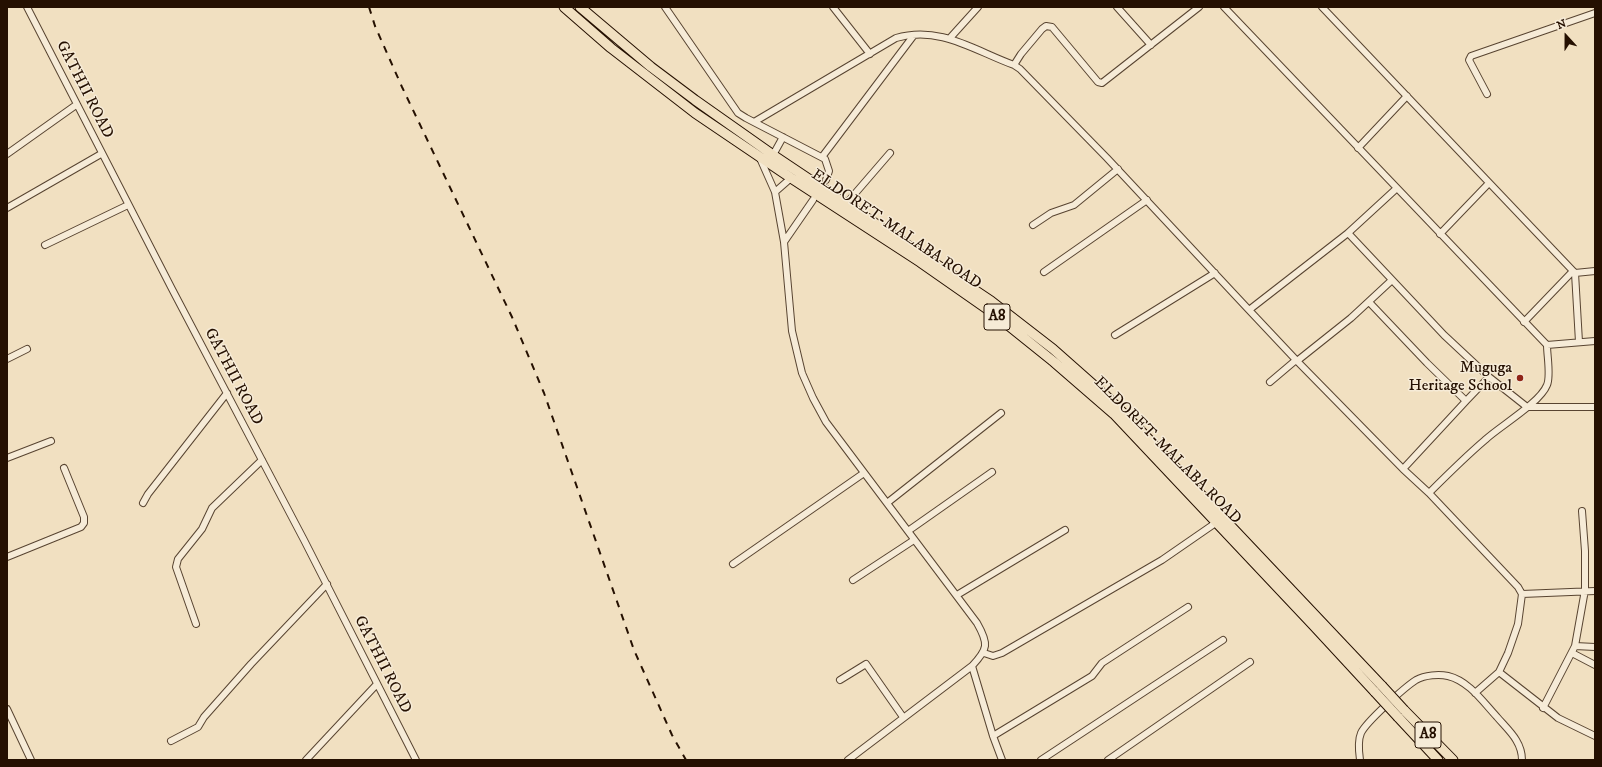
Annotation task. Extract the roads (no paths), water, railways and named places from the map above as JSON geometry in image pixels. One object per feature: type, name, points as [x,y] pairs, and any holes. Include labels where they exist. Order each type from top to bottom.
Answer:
[{"type":"highway","name":"ELDORET-MALABA ROAD","points":[[564,7],[611,48],[695,113],[920,262],[987,309],[1054,362],[1114,414],[1378,689]]},
{"type":"highway","name":"ELDORET-MALABA ROAD","points":[[580,7],[651,67],[773,155],[991,301],[1053,349],[1099,390],[1139,429],[1256,552],[1378,689]]},
{"type":"highway","name":"A8","points":[[1378,689],[1401,713],[1453,760]]},
{"type":"highway","name":"A8","points":[[1401,713],[1438,760]]},
{"type":"street","name":"GATHII ROAD","points":[[27,7],[101,154],[327,584],[416,760]]},
{"type":"street","points":[[665,7],[738,112],[825,159],[829,171],[826,180]]},
{"type":"street","points":[[950,38],[978,7]]},
{"type":"street","points":[[1117,7],[1151,45]]},
{"type":"street","points":[[1014,65],[1021,54],[1046,26],[1052,27],[1058,32],[1100,83],[1102,83],[1199,7]]},
{"type":"street","points":[[1224,7],[1547,346],[1547,386],[1527,407],[1485,439],[1429,493]]},
{"type":"street","points":[[1322,7],[1574,272],[1579,342]]},
{"type":"street","points":[[836,8],[870,54]]},
{"type":"street","points":[[1487,94],[1469,60],[1471,56],[1595,13]]},
{"type":"street","points":[[754,122],[896,38],[914,34],[927,34],[950,38],[1014,65],[1118,169],[1297,361],[1403,469],[1429,493],[1518,587],[1522,594],[1518,624],[1508,653],[1499,672],[1475,693]]},
{"type":"street","points":[[822,157],[914,34]]},
{"type":"street","points":[[1358,148],[1407,96]]},
{"type":"street","points":[[7,154],[76,105]]},
{"type":"street","points":[[773,155],[783,137]]},
{"type":"street","points":[[846,204],[890,153]]},
{"type":"street","points":[[7,208],[101,154]]},
{"type":"street","points":[[758,155],[775,192],[784,242],[792,331],[802,373],[826,422],[957,595],[983,632],[985,640],[984,653],[972,666],[848,760]]},
{"type":"street","points":[[1033,225],[1051,213],[1074,205],[1118,169]]},
{"type":"street","points":[[775,192],[791,178]]},
{"type":"street","points":[[1440,234],[1489,183]]},
{"type":"street","points":[[1249,310],[1348,233],[1397,188]]},
{"type":"street","points":[[784,242],[813,200]]},
{"type":"street","points":[[1044,272],[1147,200]]},
{"type":"street","points":[[45,245],[128,205]]},
{"type":"street","points":[[1348,233],[1444,335],[1489,377],[1527,407],[1595,407]]},
{"type":"street","points":[[1524,322],[1574,272],[1595,271]]},
{"type":"street","points":[[1115,335],[1215,273]]},
{"type":"street","points":[[1270,382],[1369,302],[1392,280]]},
{"type":"street","points":[[1369,302],[1427,363],[1466,401]]},
{"type":"street","points":[[1547,346],[1595,341]]},
{"type":"street","points":[[7,359],[27,349]]},
{"type":"street","points":[[1403,469],[1489,377]]},
{"type":"street","points":[[143,503],[148,494],[227,393]]},
{"type":"street","points":[[887,503],[1001,413]]},
{"type":"street","points":[[7,458],[51,441]]},
{"type":"street","points":[[196,624],[176,567],[178,559],[202,529],[212,508],[262,460]]},
{"type":"street","points":[[7,557],[81,526],[84,523],[84,517],[64,468]]},
{"type":"street","points":[[908,531],[992,472]]},
{"type":"street","points":[[733,564],[864,473]]},
{"type":"street","points":[[1543,708],[1575,646],[1585,590],[1585,550],[1582,511]]},
{"type":"street","points":[[984,653],[993,656],[1002,653],[1162,560],[1217,522]]},
{"type":"street","points":[[957,595],[1065,530]]},
{"type":"street","points":[[853,580],[914,540]]},
{"type":"street","points":[[171,741],[198,727],[204,717],[246,670],[327,584]]},
{"type":"street","points":[[1522,594],[1585,590],[1595,591]]},
{"type":"street","points":[[993,736],[1092,676],[1102,663],[1188,607]]},
{"type":"street","points":[[1041,760],[1222,640]]},
{"type":"street","points":[[1575,646],[1595,647]]},
{"type":"street","points":[[1572,653],[1595,665]]},
{"type":"street","points":[[1108,760],[1250,662]]},
{"type":"street","points":[[840,680],[866,664],[903,718]]},
{"type":"street","points":[[972,666],[993,736],[1002,760]]},
{"type":"street","points":[[1499,672],[1543,708],[1558,718],[1595,736]]},
{"type":"street","points":[[1360,760],[1359,753],[1361,733],[1383,708],[1417,679],[1433,675],[1450,677],[1462,682],[1475,693],[1516,739],[1521,750],[1522,760]]},
{"type":"street","points":[[306,760],[377,684]]},
{"type":"street","points":[[7,709],[31,760]]},
{"type":"railway","points":[[369,7],[375,26],[402,87],[512,317],[544,393],[634,650],[672,735],[686,760]]},
{"type":"place","name":"Muguga Heritage School","points":[[1520,378]]}]
